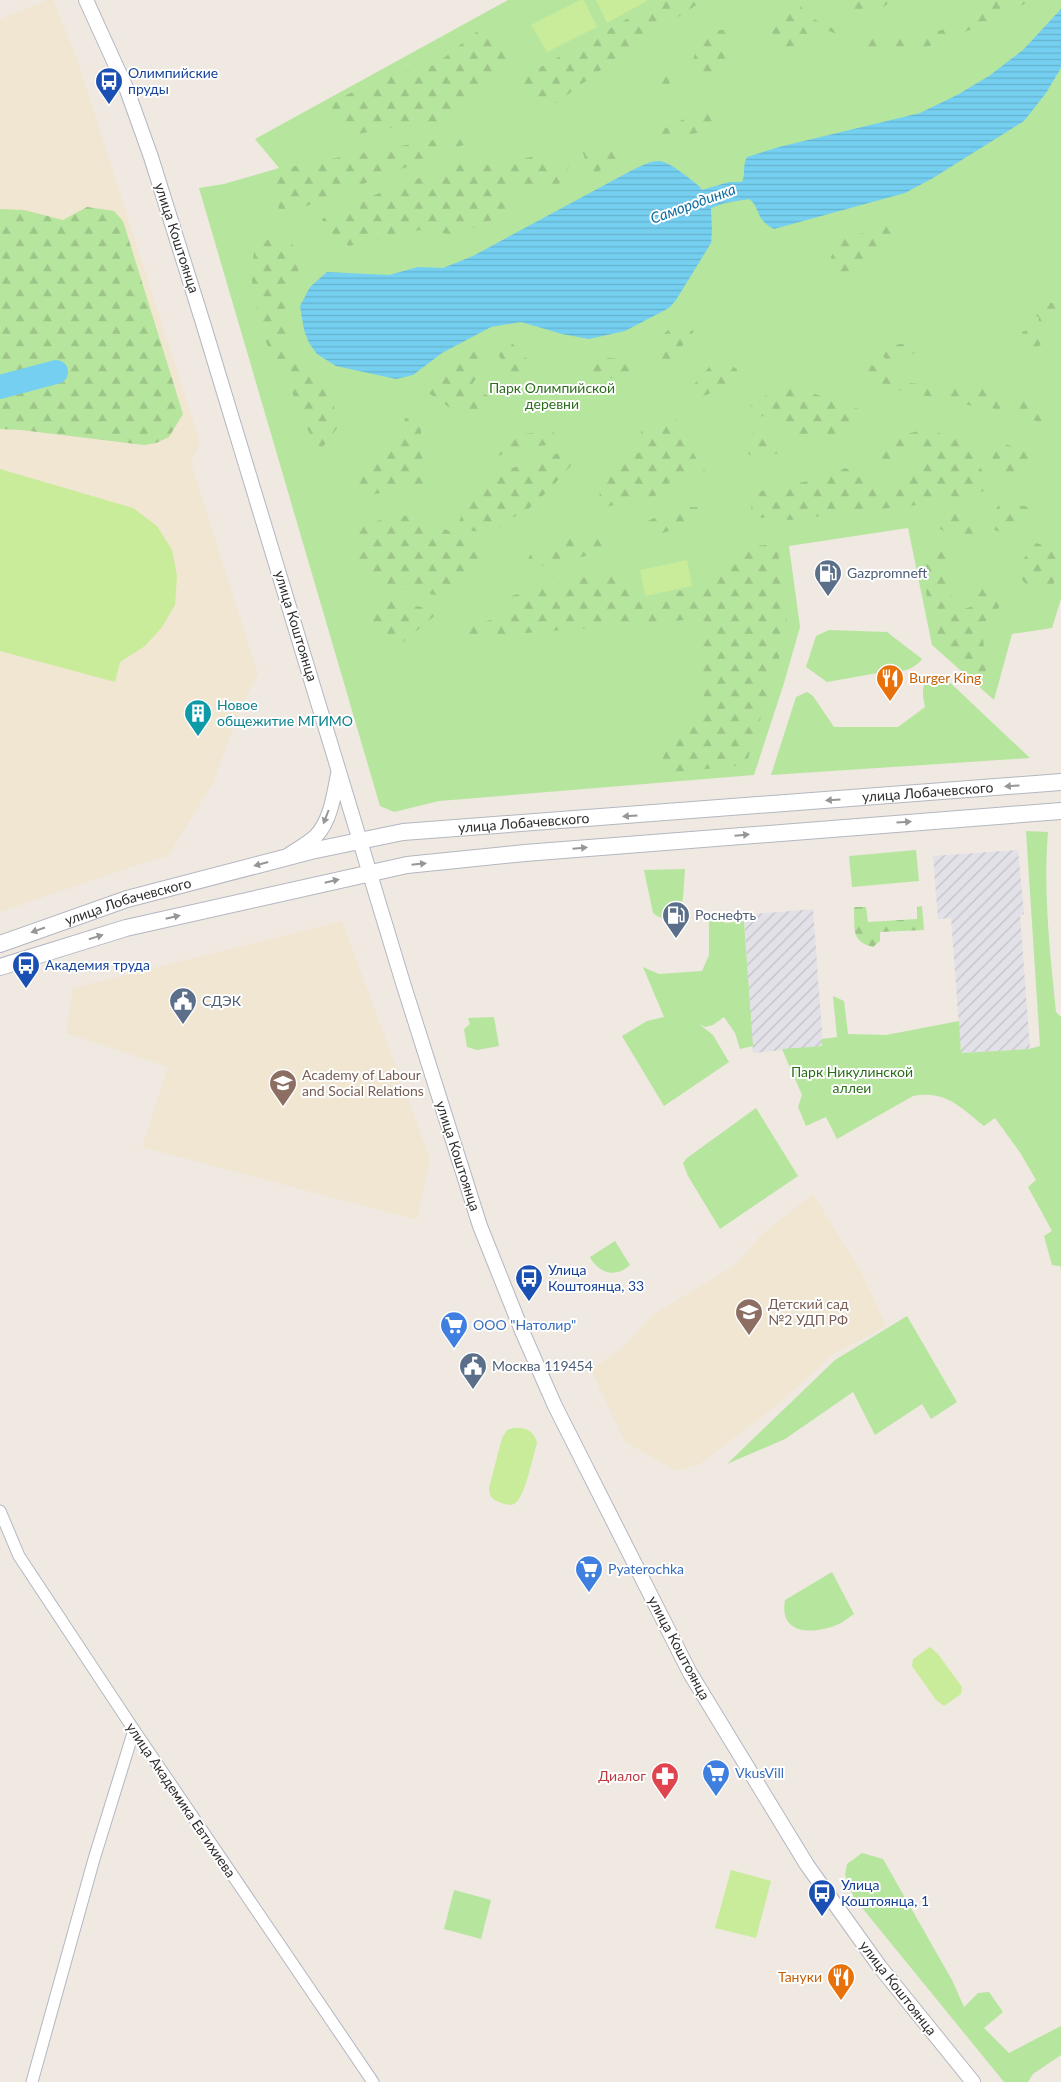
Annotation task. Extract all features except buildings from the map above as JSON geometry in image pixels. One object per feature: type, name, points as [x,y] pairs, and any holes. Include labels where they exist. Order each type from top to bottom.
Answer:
[{"type":"main road","name":"улица Лобачевского","points":[[0,944],[126,899],[359,840],[402,832],[1061,782]]},
{"type":"main road","name":"улица Лобачевского","points":[[0,967],[126,928],[407,865],[525,852],[845,826],[1061,811]]},
{"type":"street","name":"улица Коштоянца","points":[[86,0],[127,90],[151,157],[212,351],[403,983],[480,1226],[522,1331],[555,1406],[690,1673],[802,1858],[880,1967],[973,2082]]},
{"type":"street","points":[[285,858],[322,829],[331,806],[339,770]]},
{"type":"street","name":"улица Академика Евтихиева","points":[[0,1511],[19,1556],[134,1730],[374,2082]]},
{"type":"street","points":[[32,2082],[94,1859],[134,1730]]},
{"type":"shaded area","points":[[47,0],[53,0],[77,59],[200,443],[191,463],[258,674],[241,707],[213,783],[168,856],[0,912],[0,19]]},
{"type":"shaded area","points":[[1018,850],[1024,914],[1020,915],[1030,1049],[961,1053],[951,918],[938,919],[933,856]]},
{"type":"shaded area","points":[[813,909],[823,1046],[753,1053],[744,915]]},
{"type":"shaded area","name":"Academy of Labour and Social Relations","points":[[342,921],[430,1159],[417,1220],[142,1147],[168,1067],[66,1033],[73,988]]},
{"type":"shaded area","name":"Детский сад №2 УДП РФ","points":[[813,1194],[861,1272],[886,1326],[832,1355],[781,1402],[700,1464],[677,1471],[625,1442],[591,1370],[623,1347],[654,1314],[735,1265],[762,1234]]},
{"type":"green space","name":"Парк Олимпийской деревни","points":[[508,0],[1061,0],[1061,599],[1052,628],[1012,634],[994,700],[932,645],[908,528],[789,546],[800,627],[754,775],[439,801],[394,812],[380,806],[199,188],[224,184],[279,168],[255,139]]},
{"type":"green space","points":[[580,0],[584,0],[597,27],[547,52],[531,25]]},
{"type":"green space","points":[[596,0],[646,0],[647,1],[607,23]]},
{"type":"green space","points":[[661,0],[704,0],[628,50],[556,103],[532,104],[521,78]]},
{"type":"green space","points":[[795,0],[811,17],[831,28],[848,34],[884,39],[919,36],[955,25],[998,0],[1033,0],[944,42],[918,49],[892,49],[867,47],[808,22]]},
{"type":"green space","points":[[841,0],[889,0],[890,2],[879,10],[852,12]]},
{"type":"green space","points":[[792,8],[810,38],[799,46],[772,48],[771,10]]},
{"type":"green space","points":[[489,22],[516,60],[438,122],[412,124],[352,135],[328,103],[394,74],[435,65]]},
{"type":"green space","points":[[705,30],[727,30],[728,68],[716,75],[689,69]]},
{"type":"green space","points":[[658,71],[679,77],[658,91],[637,75]]},
{"type":"green space","points":[[721,109],[717,128],[664,141],[659,131],[686,118]]},
{"type":"green space","points":[[444,138],[479,139],[281,216],[269,173],[303,164]]},
{"type":"green space","points":[[618,145],[628,152],[592,176],[582,151]]},
{"type":"green space","points":[[536,156],[569,166],[558,186],[508,187],[516,210],[456,235],[420,230],[349,246],[328,233],[322,219],[346,206],[429,174],[465,163],[488,165]]},
{"type":"green space","points":[[87,207],[114,211],[123,221],[183,414],[169,437],[156,443],[144,445],[0,429],[0,209],[24,210],[63,220]]},
{"type":"green space","points":[[890,225],[904,230],[873,249],[863,270],[832,273],[831,257],[842,239]]},
{"type":"green space","points":[[273,238],[289,240],[298,253],[301,264],[292,285],[287,306],[285,329],[289,348],[306,371],[333,399],[337,428],[322,448],[313,442],[295,398],[280,373],[262,333],[251,276],[255,244]]},
{"type":"green space","points":[[1061,299],[1061,323],[1045,324],[1045,340],[1036,349],[1023,341],[1022,332],[1038,326],[1039,317],[1026,313],[1030,302],[1043,301],[1051,303]]},
{"type":"green space","points":[[673,325],[694,331],[666,368],[658,362],[668,346],[664,334]]},
{"type":"green space","points":[[509,340],[534,366],[513,378],[493,346]]},
{"type":"green space","points":[[912,342],[922,347],[909,357],[886,359],[872,349]]},
{"type":"green space","points":[[482,344],[489,361],[470,387],[498,401],[486,410],[456,412],[424,390]]},
{"type":"green space","points":[[589,356],[622,359],[632,371],[624,380],[603,377],[585,366]]},
{"type":"green space","points":[[717,358],[737,369],[734,384],[688,402],[690,389]]},
{"type":"green space","points":[[863,361],[910,383],[966,388],[987,386],[994,394],[1025,400],[1052,418],[1040,422],[991,408],[982,408],[884,387],[856,372]]},
{"type":"green space","points":[[786,383],[802,384],[815,394],[873,414],[856,429],[810,441],[795,442],[781,431],[772,417],[759,416],[750,405]]},
{"type":"green space","points":[[405,418],[421,420],[421,450],[428,485],[362,496],[344,475],[377,464],[400,443]]},
{"type":"green space","points":[[676,419],[684,440],[705,471],[661,486],[658,495],[601,508],[599,487],[612,464],[640,452],[641,431]]},
{"type":"green space","points":[[553,430],[556,444],[511,449],[494,459],[503,437]]},
{"type":"green space","points":[[923,430],[961,440],[983,472],[985,491],[926,504],[791,520],[755,517],[751,508],[754,494],[771,487],[804,482],[846,468],[872,482],[890,485],[921,464],[917,447],[880,464],[869,455],[902,435]]},
{"type":"green space","points":[[752,433],[767,434],[782,452],[765,457],[749,455],[746,445]]},
{"type":"green space","points":[[999,442],[1036,454],[1015,471],[999,479],[992,457]]},
{"type":"green space","points":[[571,449],[577,459],[548,491],[524,513],[511,518],[496,532],[472,531],[458,525],[466,503],[493,474]]},
{"type":"green space","points":[[0,469],[133,508],[157,526],[172,550],[177,576],[175,605],[162,627],[145,646],[120,662],[115,682],[0,651]]},
{"type":"green space","points":[[999,505],[1028,507],[1030,518],[1007,534],[982,526]]},
{"type":"green space","points":[[680,507],[702,507],[703,523],[665,532],[653,539],[643,523]]},
{"type":"green space","points":[[941,511],[963,514],[975,530],[967,542],[936,527]]},
{"type":"green space","points":[[414,514],[492,552],[452,598],[373,584],[352,564],[360,524]]},
{"type":"green space","points":[[575,534],[602,537],[608,551],[522,570],[532,552]]},
{"type":"green space","points":[[777,543],[788,629],[746,765],[656,774],[677,726],[705,716],[697,619],[465,638],[462,626],[511,616],[503,598],[616,569],[636,601],[705,585],[733,550]]},
{"type":"green space","points":[[1036,543],[1061,551],[1061,564],[1051,591],[1028,586],[1014,571]]},
{"type":"green space","points":[[917,546],[951,550],[947,579],[952,598],[963,609],[978,605],[977,589],[988,585],[999,591],[999,608],[982,625],[986,670],[980,682],[936,642]]},
{"type":"green space","points":[[687,560],[692,586],[645,596],[640,570]]},
{"type":"green space","points":[[377,598],[440,611],[393,651],[372,624]]},
{"type":"green space","points":[[829,630],[887,632],[922,659],[912,668],[903,671],[889,671],[827,682],[806,667],[816,636]]},
{"type":"green space","points":[[941,674],[1030,758],[771,775],[796,697],[807,692],[813,696],[834,727],[898,727],[925,707],[924,685],[929,678]]},
{"type":"green space","name":"Парк Никулинской аллеи","points":[[1026,831],[1048,832],[1046,877],[1048,922],[1056,1012],[1061,1017],[1061,1269],[1060,1266],[1052,1265],[1044,1236],[1052,1231],[1028,1187],[1036,1180],[1021,1154],[995,1118],[984,1126],[960,1107],[944,1098],[935,1095],[913,1096],[837,1139],[826,1117],[806,1126],[798,1107],[802,1095],[782,1049],[822,1046],[822,1039],[837,1037],[833,996],[844,1001],[848,1034],[886,1035],[959,1021],[961,1053],[1029,1049],[1040,1046]]},
{"type":"green space","points":[[916,850],[919,881],[852,887],[849,856]]},
{"type":"green space","points":[[685,869],[683,898],[679,915],[672,918],[656,916],[653,913],[644,870]]},
{"type":"green space","points":[[922,906],[924,930],[880,932],[880,941],[873,947],[860,941],[855,933],[854,907],[866,907],[868,922],[917,919],[917,907]]},
{"type":"green space","points":[[709,915],[720,915],[725,923],[744,921],[753,1046],[740,1049],[735,1033],[724,1017],[713,1025],[705,1027],[699,1024],[713,1035],[729,1062],[664,1106],[622,1036],[647,1021],[664,1017],[643,967],[659,974],[702,971],[709,955]]},
{"type":"green space","points":[[494,1017],[499,1046],[477,1050],[467,1047],[464,1029],[470,1024],[468,1018]]},
{"type":"green space","points":[[756,1108],[798,1176],[720,1229],[688,1176],[683,1163],[687,1158]]},
{"type":"green space","points":[[615,1241],[630,1265],[614,1273],[598,1267],[590,1257]]},
{"type":"green space","points":[[907,1316],[957,1402],[931,1419],[922,1404],[875,1435],[853,1392],[785,1439],[727,1464],[835,1360]]},
{"type":"green space","points":[[513,1428],[528,1430],[534,1435],[537,1443],[522,1494],[514,1504],[509,1505],[493,1499],[489,1488],[502,1438],[507,1430]]},
{"type":"green space","points":[[832,1572],[854,1614],[839,1624],[824,1629],[806,1630],[798,1629],[791,1625],[784,1611],[785,1600]]},
{"type":"green space","points":[[930,1647],[938,1654],[962,1687],[961,1694],[944,1706],[936,1700],[912,1666],[913,1659]]},
{"type":"green space","points":[[862,1853],[883,1859],[952,1980],[964,2007],[978,1993],[989,1992],[1003,2012],[984,2028],[1009,2053],[1061,2026],[1061,2055],[1033,2074],[1028,2082],[1004,2082],[854,1898],[845,1875],[847,1864]]},
{"type":"green space","points":[[731,1870],[771,1881],[756,1938],[715,1928]]},
{"type":"green space","points":[[454,1890],[491,1900],[481,1939],[444,1929]]},
{"type":"water","points":[[1061,9],[1061,68],[1046,93],[1024,121],[933,178],[905,193],[774,229],[763,221],[753,202],[749,199],[725,203],[711,208],[711,243],[676,300],[669,308],[625,331],[589,339],[562,334],[521,322],[491,327],[442,353],[413,375],[396,379],[336,366],[317,354],[309,343],[304,330],[300,306],[310,287],[327,272],[389,275],[418,267],[443,268],[473,256],[650,162],[659,161],[674,167],[702,190],[729,182],[742,182],[747,157],[779,147],[920,113],[957,95],[989,76],[1023,50]]},
{"type":"waterway","name":"Самородинка","points":[[0,387],[56,372]]},
{"type":"place","name":"Олимпийские пруды","points":[[109,105]]},
{"type":"place","name":"Gazpromneft","points":[[828,597]]},
{"type":"place","name":"Burger King","points":[[890,702]]},
{"type":"place","name":"Новое общежитие МГИМО","points":[[198,737]]},
{"type":"place","name":"Роснефть","points":[[676,939]]},
{"type":"place","name":"Академия труда","points":[[26,989]]},
{"type":"place","name":"СДЭК","points":[[183,1025]]},
{"type":"place","name":"Academy of Labour and Social Relations","points":[[283,1107]]},
{"type":"place","name":"Улица Коштоянца, 33","points":[[529,1302]]},
{"type":"place","name":"Детский сад №2 УДП РФ","points":[[749,1336]]},
{"type":"place","name":"ООО \"Натолир\"","points":[[454,1349]]},
{"type":"place","name":"Москва 119454","points":[[473,1390]]},
{"type":"place","name":"Pyaterochka","points":[[589,1593]]},
{"type":"place","name":"VkusVill","points":[[716,1797]]},
{"type":"place","name":"Диалог","points":[[665,1800]]},
{"type":"place","name":"Улица Коштоянца, 1","points":[[822,1917]]},
{"type":"place","name":"Тануки","points":[[841,2001]]}]
